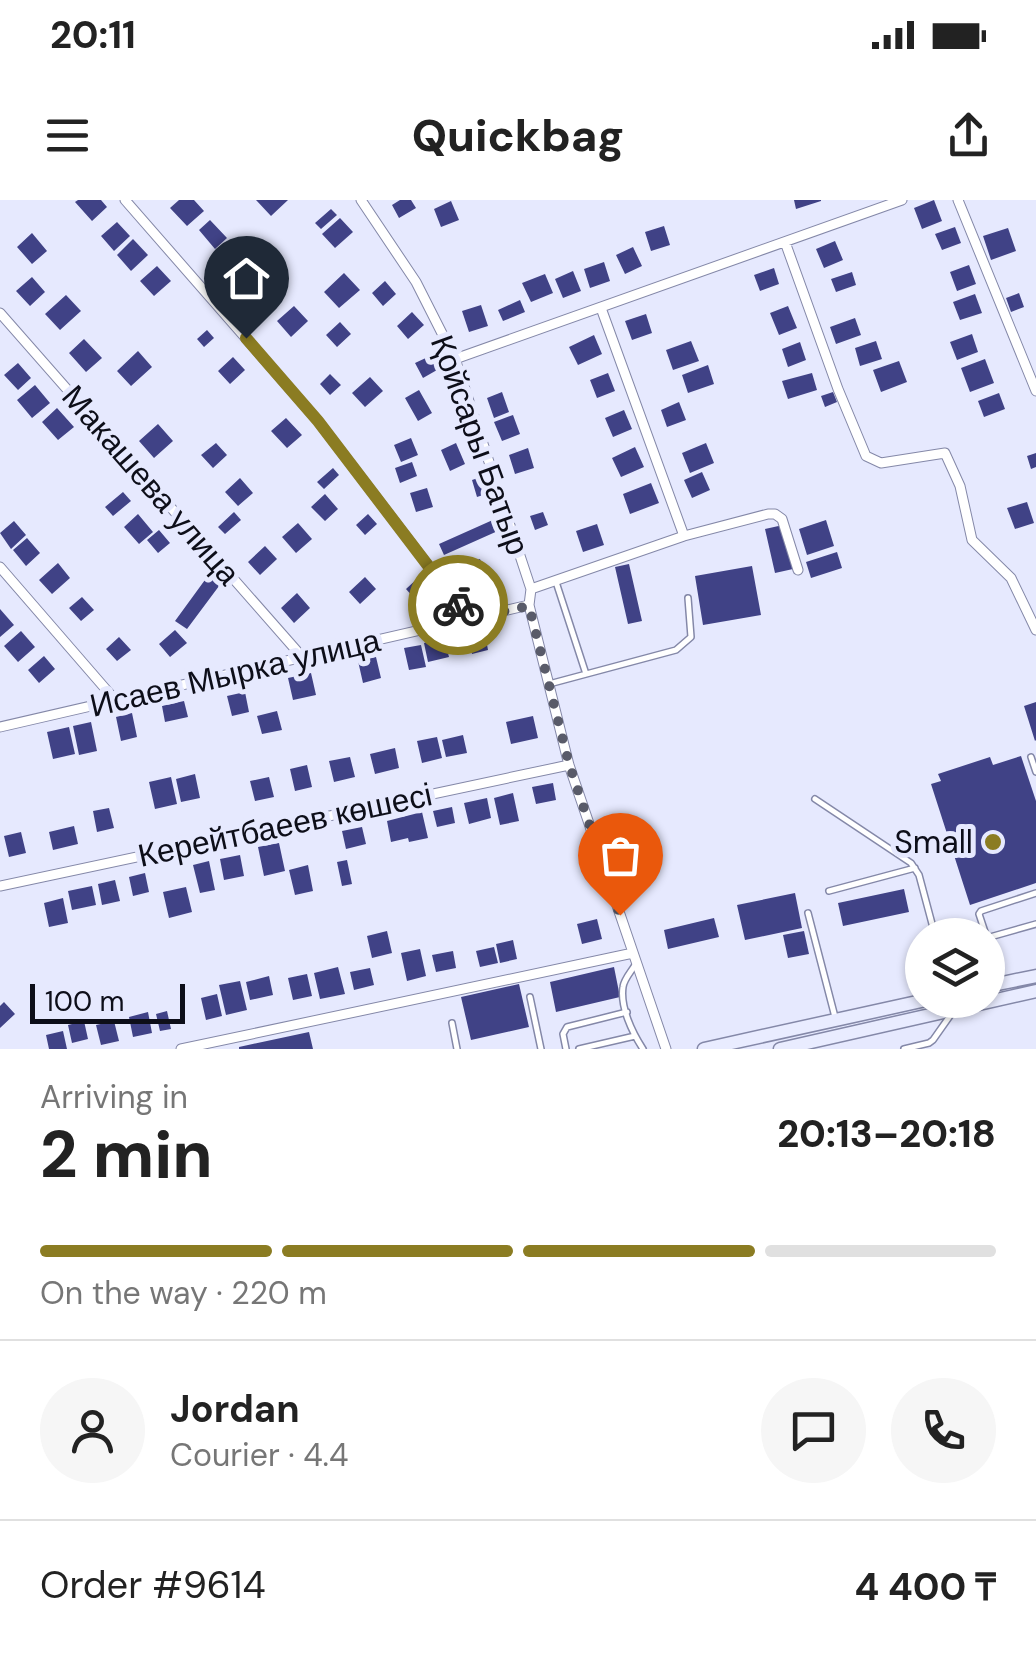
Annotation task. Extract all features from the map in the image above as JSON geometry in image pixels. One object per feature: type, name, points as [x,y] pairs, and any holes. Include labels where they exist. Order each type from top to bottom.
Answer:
[{"type":"main road","points":[[1005,983],[1036,976]]},
{"type":"main road","points":[[1005,998],[1036,991]]},
{"type":"main road","points":[[704,1049],[905,1005]]},
{"type":"main road","points":[[780,1049],[905,1017]]},
{"type":"street","points":[[126,200],[318,421],[469,619]]},
{"type":"street","name":"Қойсары Батыр","points":[[361,200],[416,282],[455,359],[531,589],[529,606],[569,764],[666,1049]]},
{"type":"street","points":[[455,359],[902,200]]},
{"type":"street","points":[[958,200],[1036,392]]},
{"type":"street","points":[[785,242],[866,456],[881,463],[945,453],[960,486],[972,540],[1011,578],[1036,630]]},
{"type":"street","points":[[601,308],[684,536]]},
{"type":"street","name":"Макашева улица","points":[[0,313],[302,658]]},
{"type":"street","points":[[531,589],[684,536],[768,514],[782,519],[798,570]]},
{"type":"street","points":[[0,567],[116,700]]},
{"type":"street","name":"Исаев Мырка улица","points":[[0,728],[529,606]]},
{"type":"street","name":"Керейтбаеев көшесі","points":[[0,886],[569,764]]},
{"type":"street","points":[[181,1049],[635,958]]},
{"type":"lane","points":[[556,580],[586,674]]},
{"type":"lane","points":[[549,684],[686,644],[692,636],[688,598]]},
{"type":"lane","points":[[1031,756],[1036,772]]},
{"type":"lane","points":[[815,800],[911,863],[919,875],[930,918]]},
{"type":"lane","points":[[829,891],[915,868]]},
{"type":"lane","points":[[981,918],[981,911],[1036,893]]},
{"type":"lane","points":[[808,913],[836,1020]]},
{"type":"lane","points":[[1005,932],[1036,924]]},
{"type":"lane","points":[[635,958],[622,990],[630,1029],[643,1049]]},
{"type":"lane","points":[[530,997],[541,1048],[532,1049]]},
{"type":"lane","points":[[566,1049],[563,1034],[567,1027],[627,1012]]},
{"type":"lane","points":[[904,1049],[933,1040],[946,1018]]},
{"type":"lane","points":[[452,1023],[457,1049]]},
{"type":"lane","points":[[579,1049],[635,1036]]},
{"type":"building","points":[[101,200],[107,207],[92,221],[75,202]]},
{"type":"building","points":[[179,200],[194,200],[204,211],[187,226],[170,208]]},
{"type":"building","points":[[256,200],[288,200],[271,216]]},
{"type":"building","points":[[411,200],[416,208],[399,218],[392,205]]},
{"type":"building","points":[[794,200],[821,200],[821,201],[796,209]]},
{"type":"building","points":[[934,200],[942,221],[922,229],[914,208]]},
{"type":"building","points":[[451,201],[459,220],[441,227],[434,209]]},
{"type":"building","points":[[331,209],[337,215],[321,229],[315,223]]},
{"type":"building","points":[[340,218],[353,232],[335,248],[322,234]]},
{"type":"building","points":[[210,220],[227,238],[215,249],[199,230]]},
{"type":"building","points":[[117,222],[130,236],[114,251],[101,236]]},
{"type":"building","points":[[664,226],[670,245],[651,251],[645,232]]},
{"type":"building","points":[[955,227],[961,243],[942,250],[935,234]]},
{"type":"building","points":[[1008,228],[1016,251],[991,260],[983,236]]},
{"type":"building","points":[[32,233],[47,251],[32,264],[17,247]]},
{"type":"building","points":[[239,237],[249,248],[234,262],[224,251]]},
{"type":"building","points":[[133,239],[148,255],[131,271],[117,255]]},
{"type":"building","points":[[835,241],[843,260],[824,268],[816,249]]},
{"type":"building","points":[[633,247],[642,266],[625,274],[616,255]]},
{"type":"building","points":[[604,262],[610,281],[590,288],[584,269]]},
{"type":"building","points":[[969,265],[976,284],[957,291],[950,272]]},
{"type":"building","points":[[157,266],[171,281],[154,296],[140,281]]},
{"type":"building","points":[[246,266],[259,280],[243,295],[230,280]]},
{"type":"building","points":[[774,268],[779,284],[760,291],[754,275]]},
{"type":"building","points":[[273,270],[287,285],[271,299],[257,284]]},
{"type":"building","points":[[573,271],[581,291],[563,298],[555,279]]},
{"type":"building","points":[[852,272],[856,285],[836,292],[831,279]]},
{"type":"building","points":[[344,273],[360,290],[339,308],[324,292]]},
{"type":"building","points":[[545,274],[553,293],[531,302],[522,283]]},
{"type":"building","points":[[32,277],[45,292],[30,306],[16,291]]},
{"type":"building","points":[[385,281],[396,294],[383,306],[372,293]]},
{"type":"building","points":[[1019,293],[1024,307],[1011,312],[1006,298]]},
{"type":"building","points":[[975,294],[982,313],[960,320],[953,302]]},
{"type":"building","points":[[66,295],[81,311],[60,330],[45,314]]},
{"type":"building","points":[[520,300],[525,312],[503,321],[498,310]]},
{"type":"building","points":[[481,305],[488,326],[469,332],[462,311]]},
{"type":"building","points":[[294,306],[308,321],[291,337],[277,321]]},
{"type":"building","points":[[788,306],[797,328],[779,335],[770,313]]},
{"type":"building","points":[[412,312],[424,325],[408,339],[397,326]]},
{"type":"building","points":[[646,314],[652,333],[632,340],[625,321]]},
{"type":"building","points":[[855,318],[861,335],[836,344],[830,327]]},
{"type":"building","points":[[340,322],[351,334],[337,347],[326,335]]},
{"type":"building","points":[[207,330],[214,338],[204,347],[197,339]]},
{"type":"building","points":[[972,334],[978,352],[957,360],[950,342]]},
{"type":"building","points":[[594,335],[602,354],[578,365],[569,347]]},
{"type":"building","points":[[84,339],[102,358],[86,372],[69,353]]},
{"type":"building","points":[[691,341],[699,361],[673,370],[666,350]]},
{"type":"building","points":[[876,341],[882,359],[860,366],[855,348]]},
{"type":"building","points":[[800,342],[806,360],[788,367],[782,349]]},
{"type":"building","points":[[138,351],[152,367],[131,386],[117,371]]},
{"type":"building","points":[[430,356],[437,370],[423,378],[415,363]]},
{"type":"building","points":[[233,357],[245,370],[230,384],[218,371]]},
{"type":"building","points":[[985,359],[994,383],[970,392],[961,368]]},
{"type":"building","points":[[899,361],[907,382],[881,392],[873,370]]},
{"type":"building","points":[[18,363],[31,378],[18,390],[4,375]]},
{"type":"building","points":[[708,365],[714,384],[688,393],[682,375]]},
{"type":"building","points":[[608,373],[615,391],[597,398],[590,380]]},
{"type":"building","points":[[812,373],[817,390],[788,399],[782,381]]},
{"type":"building","points":[[330,374],[341,385],[330,395],[320,384]]},
{"type":"building","points":[[370,377],[383,391],[365,407],[352,393]]},
{"type":"building","points":[[35,385],[50,403],[32,418],[17,400]]},
{"type":"building","points":[[419,390],[432,413],[418,421],[405,398]]},
{"type":"building","points":[[502,392],[509,412],[494,418],[487,398]]},
{"type":"building","points":[[833,392],[837,402],[825,407],[821,396]]},
{"type":"building","points":[[999,393],[1005,409],[984,417],[978,401]]},
{"type":"building","points":[[679,402],[686,420],[667,427],[661,410]]},
{"type":"building","points":[[57,408],[74,427],[58,440],[42,422]]},
{"type":"building","points":[[624,410],[632,429],[613,437],[605,418]]},
{"type":"building","points":[[513,415],[520,434],[502,441],[494,422]]},
{"type":"building","points":[[286,418],[302,435],[287,448],[271,431]]},
{"type":"building","points":[[158,424],[173,441],[154,458],[139,441]]},
{"type":"building","points":[[411,438],[418,455],[401,462],[394,445]]},
{"type":"building","points":[[216,443],[227,455],[213,468],[201,455]]},
{"type":"building","points":[[456,443],[465,464],[450,471],[441,450]]},
{"type":"building","points":[[706,443],[714,463],[690,473],[682,453]]},
{"type":"building","points":[[635,447],[644,467],[621,477],[612,458]]},
{"type":"building","points":[[528,448],[534,468],[515,474],[509,455]]},
{"type":"building","points":[[1036,453],[1036,467],[1031,469],[1027,456]]},
{"type":"building","points":[[412,462],[417,476],[400,483],[395,468]]},
{"type":"building","points":[[333,468],[339,475],[324,489],[317,482]]},
{"type":"building","points":[[702,472],[710,490],[692,498],[684,480]]},
{"type":"building","points":[[481,477],[486,494],[477,497],[472,480]]},
{"type":"building","points":[[240,478],[253,493],[238,506],[225,492]]},
{"type":"building","points":[[651,483],[659,503],[630,514],[623,494]]},
{"type":"building","points":[[427,488],[433,507],[416,512],[410,493]]},
{"type":"building","points":[[123,492],[131,501],[113,516],[105,507]]},
{"type":"building","points":[[325,494],[338,509],[325,521],[311,507]]},
{"type":"building","points":[[1027,502],[1034,523],[1015,529],[1007,508]]},
{"type":"building","points":[[234,512],[241,520],[225,534],[218,527]]},
{"type":"building","points":[[543,512],[548,525],[535,530],[530,516]]},
{"type":"building","points":[[138,514],[153,532],[139,544],[124,527]]},
{"type":"building","points":[[368,514],[377,524],[365,535],[356,525]]},
{"type":"building","points":[[495,519],[500,530],[444,555],[439,544]]},
{"type":"building","points":[[826,520],[834,546],[807,555],[799,529]]},
{"type":"building","points":[[14,521],[26,535],[11,549],[0,533]]},
{"type":"building","points":[[298,523],[312,539],[296,553],[282,537]]},
{"type":"building","points":[[597,524],[604,545],[583,552],[576,531]]},
{"type":"building","points":[[783,525],[793,569],[775,573],[765,529]]},
{"type":"building","points":[[159,530],[170,543],[158,553],[147,540]]},
{"type":"building","points":[[27,538],[40,553],[26,566],[13,550]]},
{"type":"building","points":[[265,546],[277,559],[260,575],[248,562]]},
{"type":"building","points":[[837,552],[842,568],[811,578],[806,562]]},
{"type":"building","points":[[480,559],[487,577],[473,582],[466,564]]},
{"type":"building","points":[[58,563],[70,578],[52,594],[39,580]]},
{"type":"building","points":[[629,564],[642,621],[628,624],[615,567]]},
{"type":"building","points":[[752,566],[761,615],[703,625],[695,576]]},
{"type":"building","points":[[210,573],[222,582],[187,629],[175,621]]},
{"type":"building","points":[[365,577],[376,589],[360,604],[349,592]]},
{"type":"building","points":[[419,577],[426,585],[413,597],[406,589]]},
{"type":"building","points":[[297,593],[310,608],[294,623],[281,608]]},
{"type":"building","points":[[82,597],[94,610],[81,621],[69,608]]},
{"type":"building","points":[[0,609],[14,625],[0,637]]},
{"type":"building","points":[[484,629],[488,650],[472,654],[467,633]]},
{"type":"building","points":[[175,630],[187,643],[170,657],[159,644]]},
{"type":"building","points":[[21,631],[35,647],[18,662],[4,646]]},
{"type":"building","points":[[119,637],[131,650],[117,661],[106,649]]},
{"type":"building","points":[[444,638],[449,657],[428,662],[424,643]]},
{"type":"building","points":[[421,645],[426,667],[409,670],[404,648]]},
{"type":"building","points":[[44,656],[55,669],[39,683],[28,670]]},
{"type":"building","points":[[376,657],[381,678],[363,683],[358,661]]},
{"type":"building","points":[[311,673],[316,695],[293,700],[288,678]]},
{"type":"building","points":[[245,692],[249,712],[232,716],[227,696]]},
{"type":"building","points":[[184,701],[188,717],[165,722],[162,706]]},
{"type":"building","points":[[1036,702],[1036,740],[1035,741],[1024,706]]},
{"type":"building","points":[[277,711],[282,730],[262,734],[257,716]]},
{"type":"building","points":[[132,713],[137,737],[121,741],[116,717]]},
{"type":"building","points":[[533,716],[538,738],[511,744],[506,722]]},
{"type":"building","points":[[91,722],[97,751],[79,755],[73,726]]},
{"type":"building","points":[[69,727],[75,754],[53,759],[47,732]]},
{"type":"building","points":[[463,735],[467,753],[446,757],[442,740]]},
{"type":"building","points":[[437,737],[442,758],[422,763],[417,741]]},
{"type":"building","points":[[395,748],[399,768],[375,774],[370,754]]},
{"type":"building","name":"Small","points":[[1021,756],[1036,801],[1036,883],[970,905],[931,784],[941,781],[938,774],[990,757],[993,765]]},
{"type":"building","points":[[350,757],[355,777],[334,782],[329,761]]},
{"type":"building","points":[[307,765],[312,787],[295,791],[290,769]]},
{"type":"building","points":[[195,774],[200,798],[181,802],[176,779]]},
{"type":"building","points":[[171,777],[177,804],[155,809],[149,782]]},
{"type":"building","points":[[269,777],[274,797],[255,801],[250,781]]},
{"type":"building","points":[[553,783],[556,800],[536,804],[532,787]]},
{"type":"building","points":[[513,793],[519,821],[500,825],[494,798]]},
{"type":"building","points":[[487,798],[491,818],[469,824],[464,803]]},
{"type":"building","points":[[452,807],[455,823],[437,827],[433,811]]},
{"type":"building","points":[[109,808],[114,828],[97,832],[93,811]]},
{"type":"building","points":[[422,812],[428,838],[391,842],[387,821]]},
{"type":"building","points":[[74,826],[78,844],[53,850],[49,832]]},
{"type":"building","points":[[362,827],[366,844],[346,849],[342,831]]},
{"type":"building","points":[[21,832],[26,853],[9,857],[4,836]]},
{"type":"building","points":[[279,843],[285,871],[264,876],[258,847]]},
{"type":"building","points":[[240,855],[244,876],[224,880],[220,859]]},
{"type":"building","points":[[347,860],[352,884],[342,886],[337,862]]},
{"type":"building","points":[[209,861],[215,890],[200,893],[193,865]]},
{"type":"building","points":[[308,865],[313,891],[295,895],[289,870]]},
{"type":"building","points":[[145,873],[149,892],[133,896],[129,877]]},
{"type":"building","points":[[115,880],[120,901],[102,905],[98,884]]},
{"type":"building","points":[[92,886],[96,905],[72,910],[68,891]]},
{"type":"building","points":[[186,887],[192,912],[169,918],[163,892]]},
{"type":"building","points":[[904,889],[909,912],[843,926],[838,903]]},
{"type":"building","points":[[795,893],[802,928],[745,940],[737,905]]},
{"type":"building","points":[[63,898],[68,923],[49,927],[44,903]]},
{"type":"building","points":[[714,918],[719,937],[668,949],[664,930]]},
{"type":"building","points":[[597,919],[602,939],[582,944],[577,924]]},
{"type":"building","points":[[387,931],[392,953],[372,958],[367,936]]},
{"type":"building","points":[[804,931],[809,954],[788,958],[783,935]]},
{"type":"building","points":[[513,940],[517,959],[500,963],[496,944]]},
{"type":"building","points":[[494,947],[498,963],[480,967],[476,951]]},
{"type":"building","points":[[420,949],[426,976],[407,981],[401,953]]},
{"type":"building","points":[[453,951],[456,968],[436,972],[432,955]]},
{"type":"building","points":[[338,967],[345,994],[320,999],[314,973]]},
{"type":"building","points":[[614,967],[620,997],[556,1012],[550,982]]},
{"type":"building","points":[[370,968],[374,985],[354,990],[350,972]]},
{"type":"building","points":[[307,974],[312,996],[293,1000],[288,978]]},
{"type":"building","points":[[269,976],[273,995],[250,1000],[246,982]]},
{"type":"building","points":[[240,981],[247,1010],[226,1015],[219,985]]},
{"type":"building","points":[[519,984],[529,1027],[471,1040],[461,997]]},
{"type":"building","points":[[217,994],[222,1016],[206,1020],[201,998]]},
{"type":"building","points":[[4,1002],[15,1014],[0,1028],[0,1006]]},
{"type":"building","points":[[167,1011],[171,1029],[160,1031],[156,1014]]},
{"type":"building","points":[[148,1012],[152,1033],[133,1037],[129,1017]]},
{"type":"building","points":[[84,1021],[88,1039],[72,1043],[68,1025]]},
{"type":"building","points":[[114,1021],[119,1041],[101,1045],[96,1025]]},
{"type":"building","points":[[63,1031],[67,1049],[49,1049],[46,1035]]},
{"type":"building","points":[[309,1032],[313,1049],[239,1049],[239,1047]]},
{"type":"way so far","points":[[458,605],[469,619],[529,606],[569,764],[620,915]]},
{"type":"place","name":"Small","points":[[993,842]]},
{"type":"route","points":[[246,338],[318,421],[458,605]]}]
